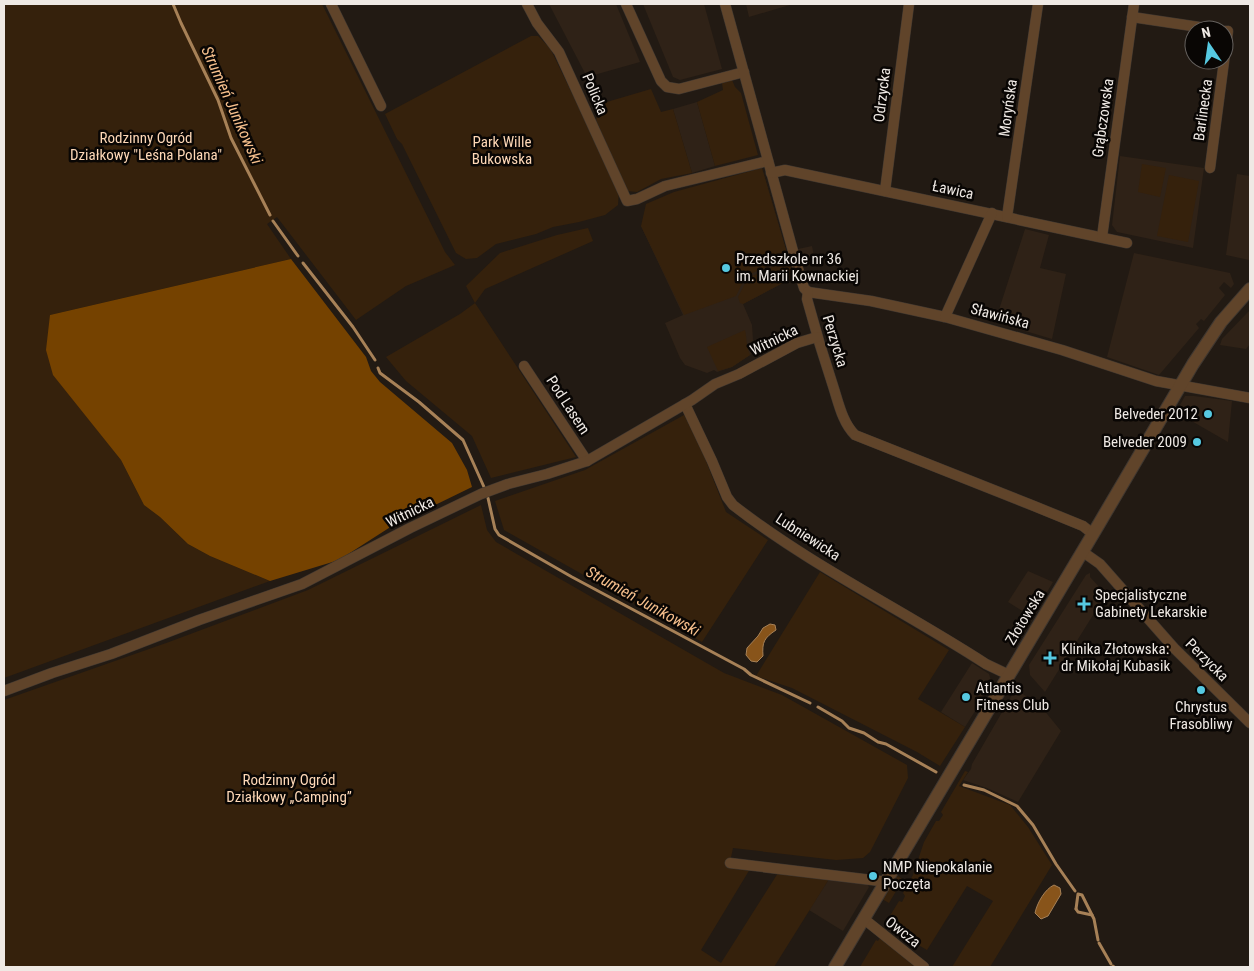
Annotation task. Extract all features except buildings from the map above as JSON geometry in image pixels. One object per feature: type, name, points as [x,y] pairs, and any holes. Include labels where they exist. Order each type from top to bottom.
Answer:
[{"type":"street","points":[[331,4],[381,106]]},
{"type":"street","name":"Policka","points":[[528,4],[537,23],[559,52],[627,201],[637,199],[664,186],[768,161]]},
{"type":"street","points":[[626,4],[661,81],[667,87],[679,89],[744,72]]},
{"type":"street","name":"Perzycka","points":[[725,4],[802,282],[808,292],[807,299],[818,337],[844,418],[850,430],[855,435],[1083,526],[1094,534]]},
{"type":"street","name":"Odrzycka","points":[[885,191],[909,4]]},
{"type":"street","name":"Moryńska","points":[[1007,217],[1038,4]]},
{"type":"street","name":"Grąbczowska","points":[[1102,237],[1134,4]]},
{"type":"street","points":[[1132,17],[1184,25]]},
{"type":"street","name":"Barlinecka","points":[[1210,168],[1223,70]]},
{"type":"street","name":"Ławica","points":[[771,173],[785,170],[1128,243]]},
{"type":"street","points":[[945,317],[992,213]]},
{"type":"street","name":"Złotowska","points":[[836,967],[1180,386],[1214,331],[1250,289]]},
{"type":"street","name":"Sławińska","points":[[808,292],[891,304],[1053,347],[1156,381],[1250,398]]},
{"type":"street","name":"Witnicka","points":[[4,691],[302,584],[410,528],[481,494],[508,484],[587,461],[685,404],[715,384],[739,374],[797,343],[818,337]]},
{"type":"street","name":"Pod Lasem","points":[[524,366],[587,461]]},
{"type":"street","name":"Lubniewicka","points":[[685,404],[727,497],[733,505],[791,545],[986,664],[1009,675]]},
{"type":"street","name":"Perzycka","points":[[1083,552],[1100,564],[1174,648],[1250,723]]},
{"type":"street","points":[[730,863],[885,883]]},
{"type":"street","name":"Owcza","points":[[864,919],[924,967]]},
{"type":"shaded area","points":[[549,4],[616,4],[640,62],[587,77]]},
{"type":"shaded area","points":[[643,4],[704,4],[722,69],[680,80],[673,77]]},
{"type":"shaded area","points":[[746,4],[793,4],[749,17]]},
{"type":"shaded area","points":[[697,102],[715,166],[692,173],[673,109]]},
{"type":"shaded area","points":[[1120,156],[1204,168],[1193,248],[1117,232],[1112,225]]},
{"type":"shaded area","name":"Przedszkole nr 36 im. Marii Kownackiej","points":[[763,172],[794,277],[743,304],[752,325],[753,340],[759,349],[732,367],[707,373],[685,365],[680,358],[665,323],[683,315],[641,226]]},
{"type":"shaded area","points":[[1237,174],[1250,176],[1249,260],[1226,255]]},
{"type":"shaded area","points":[[1025,229],[1049,235],[1040,268],[1066,274],[1052,339],[995,322]]},
{"type":"shaded area","points":[[812,246],[815,261],[802,264],[798,249]]},
{"type":"shaded area","points":[[1134,253],[1230,273],[1234,284],[1231,288],[1224,282],[1219,288],[1225,295],[1204,321],[1201,319],[1196,324],[1199,328],[1159,375],[1107,357]]},
{"type":"shaded area","points":[[291,259],[366,357],[371,371],[380,382],[452,443],[467,470],[472,487],[392,526],[339,560],[270,581],[210,556],[188,544],[160,517],[144,505],[121,460],[53,375],[46,350],[50,315]]},
{"type":"shaded area","points":[[1250,310],[1250,344],[1246,349],[1220,345],[1222,339]]},
{"type":"shaded area","points":[[1185,396],[1232,401],[1228,442],[1176,412]]},
{"type":"shaded area","points":[[1028,571],[1053,582],[1032,617],[1008,602]]},
{"type":"shaded area","points":[[1090,573],[1090,577],[1101,589],[1102,587],[1108,591],[1045,692],[1030,675],[1029,665],[1086,575]]},
{"type":"shaded area","points":[[770,624],[775,625],[776,630],[765,641],[763,656],[757,662],[751,661],[746,655],[747,648],[763,628]]},
{"type":"shaded area","points":[[972,663],[989,674],[992,684],[965,727],[941,712]]},
{"type":"shaded area","points":[[1021,693],[1039,704],[1061,731],[1018,802],[963,780],[1012,695]]},
{"type":"shaded area","points":[[829,879],[867,884],[869,887],[843,931],[809,910]]},
{"type":"shaded area","points":[[1054,885],[1060,888],[1061,894],[1048,916],[1041,919],[1035,913],[1038,905],[1045,893]]},
{"type":"green space","name":"Rodzinny Ogród Działkowy \"Leśna Polana\"","points":[[4,4],[322,4],[445,252],[455,265],[406,286],[356,320],[277,217],[267,224],[291,259],[50,315],[93,424],[121,460],[144,505],[160,517],[188,544],[210,556],[270,581],[4,678]]},
{"type":"green space","name":"Park Wille Bukowska","points":[[531,36],[538,36],[550,48],[619,190],[618,205],[605,215],[553,227],[536,234],[496,244],[477,258],[466,259],[456,253],[385,114]]},
{"type":"green space","points":[[732,80],[735,87],[741,93],[758,155],[715,166],[697,102],[723,90],[722,83]]},
{"type":"green space","points":[[651,89],[661,112],[673,109],[692,173],[661,179],[637,192],[627,191],[596,120],[600,104]]},
{"type":"green space","points":[[1142,164],[1166,168],[1160,197],[1138,192]]},
{"type":"green space","name":"Przedszkole nr 36 im. Marii Kownackiej","points":[[762,168],[788,257],[746,276],[736,296],[684,315],[641,226],[646,204],[674,192]]},
{"type":"green space","points":[[1169,175],[1199,181],[1188,242],[1157,236]]},
{"type":"green space","points":[[588,228],[593,241],[485,289],[475,303],[466,286],[500,253],[557,235]]},
{"type":"green space","points":[[789,259],[794,277],[743,304],[740,303],[738,297],[748,278]]},
{"type":"green space","points":[[475,303],[576,457],[491,478],[472,436],[406,381],[386,357],[460,314]]},
{"type":"green space","points":[[745,330],[750,355],[732,367],[718,371],[707,347]]},
{"type":"green space","points":[[684,415],[699,443],[726,512],[768,540],[702,642],[504,530],[495,501],[585,470]]},
{"type":"green space","name":"Rodzinny Ogród Działkowy „Camping”","points":[[481,505],[487,530],[496,542],[724,673],[782,695],[907,765],[908,778],[870,852],[863,858],[836,860],[733,848],[729,867],[750,869],[701,950],[721,963],[778,873],[829,879],[774,967],[4,967],[4,700],[169,642],[308,590]]},
{"type":"green space","points":[[820,572],[949,650],[918,699],[965,727],[940,766],[917,752],[792,688],[756,676]]},
{"type":"green space","points":[[965,771],[968,772],[959,786],[1010,805],[1028,827],[1052,865],[990,967],[952,967],[993,901],[967,886],[927,950],[885,924],[899,901],[902,902],[905,896],[903,893],[913,875],[924,842],[936,821],[939,821],[943,815],[941,812]]},
{"type":"green space","points":[[898,876],[902,881],[889,903],[882,899],[895,877]]},
{"type":"green space","points":[[880,938],[915,966],[860,967],[876,940],[878,941]]},
{"type":"waterway","name":"Strumień Junikowski","points":[[173,4],[218,100],[231,138],[270,215]]},
{"type":"waterway","name":"Strumień Junikowski","points":[[273,221],[298,256]]},
{"type":"waterway","name":"Strumień Junikowski","points":[[303,263],[353,327],[375,360]]},
{"type":"waterway","name":"Strumień Junikowski","points":[[378,368],[380,373],[419,402],[463,440],[484,487]]},
{"type":"waterway","name":"Strumień Junikowski","points":[[488,498],[495,529],[499,535],[572,577],[744,669],[751,675],[810,703]]},
{"type":"waterway","name":"Strumień Junikowski","points":[[818,707],[842,721],[849,728],[886,744],[936,772]]},
{"type":"waterway","name":"Strumień Junikowski","points":[[964,785],[984,790],[1017,806],[1033,825],[1056,864],[1075,891]]},
{"type":"waterway","name":"Strumień Junikowski","points":[[1076,909],[1078,894],[1082,895],[1094,919],[1098,940]]},
{"type":"waterway","name":"Strumień Junikowski","points":[[1076,909],[1078,912],[1092,915]]},
{"type":"waterway","name":"Strumień Junikowski","points":[[1099,943],[1111,964]]},
{"type":"place","name":"Przedszkole nr 36 im. Marii Kownackiej","points":[[726,268]]},
{"type":"place","name":"Belveder 2012","points":[[1208,414]]},
{"type":"place","name":"Belveder 2009","points":[[1197,442]]},
{"type":"place","name":"Specjalistyczne Gabinety Lekarskie","points":[[1084,604]]},
{"type":"place","name":"Klinika Złotowska: dr Mikołaj Kubasik","points":[[1050,658]]},
{"type":"place","name":"Chrystus Frasobliwy","points":[[1201,690]]},
{"type":"place","name":"Atlantis Fitness Club","points":[[966,697]]},
{"type":"place","name":"NMP Niepokalanie Poczęta","points":[[873,876]]}]
